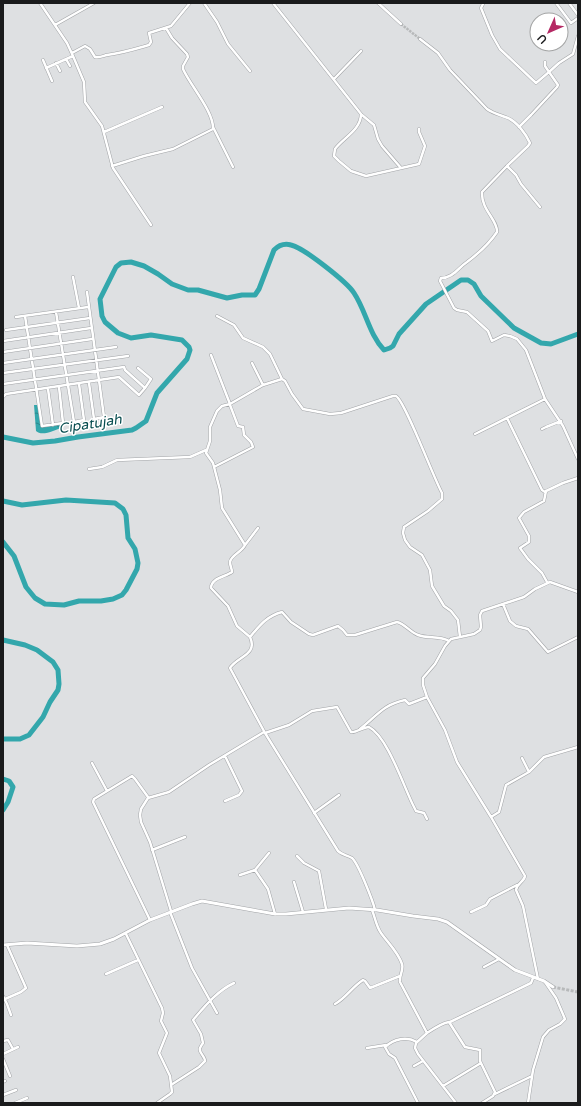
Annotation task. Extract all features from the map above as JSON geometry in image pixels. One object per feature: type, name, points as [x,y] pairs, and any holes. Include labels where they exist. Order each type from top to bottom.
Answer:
[{"type":"street","points":[[40,3],[72,54],[84,82],[86,104],[99,121],[104,132],[112,166],[151,225]]},
{"type":"street","points":[[54,25],[94,3]]},
{"type":"street","points":[[46,68],[66,59],[85,46],[90,49],[96,58],[116,55],[149,45],[151,42],[149,33],[172,26],[190,3]]},
{"type":"street","points":[[204,3],[219,26],[228,44],[250,71]]},
{"type":"street","points":[[273,3],[361,114],[374,125],[378,139],[382,146],[401,168]]},
{"type":"street","points":[[378,3],[402,24]]},
{"type":"street","points":[[488,3],[485,5],[483,4],[481,8],[492,35],[500,49],[536,83],[559,63],[573,54],[578,36]]},
{"type":"street","points":[[556,3],[571,23],[578,18]]},
{"type":"street","points":[[569,3],[578,15]]},
{"type":"street","points":[[166,28],[172,38],[187,54],[188,57],[183,66],[184,69],[200,96],[211,118],[213,127],[233,167]]},
{"type":"street","points":[[420,39],[438,53],[450,70],[487,109],[496,114],[509,118],[518,126],[530,144],[482,192],[485,208],[497,227],[497,232],[475,257],[452,275],[441,278],[441,282],[456,310],[466,311],[489,332],[492,341],[503,335],[507,335],[515,338],[522,344],[530,357],[545,399],[561,421],[578,459]]},
{"type":"street","points":[[334,80],[361,51]]},
{"type":"street","points":[[66,59],[70,66]]},
{"type":"street","points":[[43,60],[52,81]]},
{"type":"street","points":[[518,126],[557,88],[558,85],[545,66],[545,62]]},
{"type":"street","points":[[56,63],[60,71]]},
{"type":"street","points":[[104,132],[162,107]]},
{"type":"street","points":[[361,114],[361,118],[353,132],[335,149],[334,154],[336,158],[351,171],[366,176],[418,164],[425,144],[419,129]]},
{"type":"street","points":[[112,166],[173,149],[211,130],[213,127]]},
{"type":"street","points":[[507,166],[516,174],[521,184],[540,208]]},
{"type":"street","points":[[73,277],[79,308]]},
{"type":"street","points":[[87,292],[92,339],[104,417],[94,419],[89,382]]},
{"type":"street","points":[[16,318],[88,307]]},
{"type":"street","points":[[56,312],[74,422],[84,420],[79,384]]},
{"type":"street","points":[[26,316],[42,426],[63,423],[58,387]]},
{"type":"street","points":[[217,316],[227,323],[234,325],[243,338],[262,347],[270,354],[282,379],[285,381],[300,406],[305,410],[330,414],[341,413],[393,396],[398,398],[420,441],[442,493],[442,498],[428,511],[404,527],[403,533],[410,547],[422,555],[430,570],[432,586],[444,606],[451,611],[458,620],[460,637]]},
{"type":"street","points":[[6,330],[90,318]]},
{"type":"street","points":[[3,341],[91,328]]},
{"type":"street","points":[[3,352],[92,339]]},
{"type":"street","points":[[3,363],[116,347]]},
{"type":"street","points":[[211,355],[238,426],[243,427],[244,435],[251,442],[253,447],[214,467]]},
{"type":"street","points":[[3,373],[128,356]]},
{"type":"street","points":[[252,363],[263,385]]},
{"type":"street","points":[[3,384],[124,367],[125,370],[145,388]]},
{"type":"street","points":[[3,397],[6,394],[68,386],[119,377],[139,395],[151,379],[138,368]]},
{"type":"street","points":[[89,469],[102,467],[117,460],[190,457],[206,450],[210,441],[210,427],[216,411],[222,406],[230,404],[263,385],[282,379]]},
{"type":"street","points":[[48,388],[53,425]]},
{"type":"street","points":[[475,434],[545,399]]},
{"type":"street","points":[[508,418],[542,491],[545,492]]},
{"type":"street","points":[[542,429],[561,421]]},
{"type":"street","points":[[206,450],[214,467],[220,490],[222,508],[245,545]]},
{"type":"street","points":[[545,492],[563,483],[578,478]]},
{"type":"street","points":[[545,492],[544,501],[524,512],[518,518],[529,536],[528,542],[520,548],[528,559],[542,573],[547,582]]},
{"type":"street","points":[[258,528],[241,551],[231,559],[230,562],[232,572],[216,580],[210,587],[212,591],[228,606],[237,626],[250,637],[252,642],[251,650],[233,664],[230,670],[265,733],[338,852],[351,858],[356,863],[370,894],[380,931],[390,943],[401,962],[402,968],[400,982],[427,1033]]},
{"type":"street","points":[[471,912],[486,905],[490,899],[517,885],[525,876],[457,762],[445,730],[427,697],[423,685],[423,678],[435,664],[452,638],[471,635],[479,631],[482,627],[481,612],[524,597],[547,582],[553,582],[578,592]]},
{"type":"street","points":[[503,604],[510,621],[516,626],[528,629],[548,652],[578,638]]},
{"type":"street","points":[[250,637],[268,617],[282,612],[291,622],[304,632],[313,635],[338,626],[347,635],[355,635],[397,622],[402,623],[410,631],[418,635],[444,638],[449,641]]},
{"type":"street","points":[[360,729],[377,713],[390,705],[405,700],[409,704],[413,704],[427,697]]},
{"type":"street","points":[[217,1013],[192,968],[170,912],[152,850],[141,822],[141,809],[148,798],[169,792],[196,772],[265,733],[289,725],[312,711],[334,707],[338,708],[351,732],[369,727],[377,733],[398,770],[416,811],[424,813],[427,820]]},
{"type":"street","points":[[491,817],[499,812],[506,785],[529,772],[544,758],[578,747]]},
{"type":"street","points":[[225,756],[242,790],[239,795],[226,802]]},
{"type":"street","points":[[522,758],[529,772]]},
{"type":"street","points":[[92,763],[107,791]]},
{"type":"street","points":[[148,798],[133,776],[94,799],[93,803],[150,920]]},
{"type":"street","points":[[314,813],[339,795]]},
{"type":"street","points":[[152,850],[185,837]]},
{"type":"street","points":[[240,875],[254,870],[269,853]]},
{"type":"street","points":[[297,856],[304,863],[319,871],[326,909]]},
{"type":"street","points":[[254,870],[268,889],[274,914]]},
{"type":"street","points":[[294,882],[303,912]]},
{"type":"street","points":[[517,885],[516,890],[523,906],[538,979]]},
{"type":"street","points":[[3,945],[33,943],[87,946],[107,942],[126,934],[150,920],[202,901],[274,914],[349,908],[374,910],[442,920],[453,925],[464,935],[517,972],[544,981],[553,987]]},
{"type":"street","points":[[126,934],[163,1011],[161,1021],[167,1035],[159,1054],[170,1076],[171,1094],[157,1103]]},
{"type":"street","points":[[7,945],[26,988],[21,992],[4,998],[11,1015]]},
{"type":"street","points":[[484,967],[499,959]]},
{"type":"street","points":[[106,974],[138,960]]},
{"type":"street","points":[[335,1004],[363,980],[370,988],[400,976]]},
{"type":"street","points":[[456,1103],[423,1061],[416,1050],[415,1045],[427,1033],[446,1022],[450,1022],[531,983],[534,978]]},
{"type":"street","points":[[528,1103],[532,1076],[544,1036],[549,1030],[560,1024],[565,1019],[556,998],[544,981]]},
{"type":"street","points":[[171,1085],[199,1067],[205,1061],[205,1057],[199,1051],[203,1043],[202,1037],[192,1020],[210,1000],[234,983]]},
{"type":"street","points":[[450,1022],[467,1048],[477,1048],[480,1050],[479,1058],[493,1087],[494,1094]]},
{"type":"street","points":[[367,1048],[386,1045],[394,1040],[405,1038],[417,1042]]},
{"type":"street","points":[[3,1041],[8,1040],[13,1049]]},
{"type":"street","points":[[386,1045],[385,1047],[395,1058],[418,1103]]},
{"type":"street","points":[[3,1054],[18,1047]]},
{"type":"street","points":[[3,1059],[10,1076]]},
{"type":"street","points":[[414,1066],[423,1061]]},
{"type":"street","points":[[443,1086],[481,1063]]},
{"type":"street","points":[[482,1103],[494,1094],[532,1076]]},
{"type":"street","points":[[3,1095],[16,1090]]},
{"type":"street","points":[[16,1103],[27,1098]]},
{"type":"water","points":[[34,405],[38,405],[41,427],[62,424],[63,427],[45,433],[39,433],[36,431]]},
{"type":"waterway","name":"Cipatujah","points":[[3,437],[33,443],[55,441],[132,430],[146,421],[157,393],[187,359],[190,350],[182,340],[151,335],[131,338],[118,333],[105,322],[102,316],[100,299],[116,267],[121,263],[131,262],[144,266],[172,284],[188,290],[198,290],[227,298],[242,295],[255,295],[259,289],[274,250],[282,245],[291,245],[297,247],[315,259],[350,288],[362,307],[371,330],[384,350],[393,346],[399,334],[426,304],[461,280],[468,280],[474,284],[481,296],[514,328],[541,343],[551,344],[578,334]]},
{"type":"waterway","name":"Cipatujah","points":[[3,501],[22,505],[66,500],[115,503],[123,509],[126,515],[128,538],[135,549],[138,563],[137,569],[126,590],[122,595],[113,599],[101,601],[79,601],[64,605],[45,604],[35,598],[26,587],[14,556],[3,542]]},
{"type":"waterway","name":"Cipatujah","points":[[3,640],[25,645],[37,650],[53,662],[58,670],[59,684],[58,690],[43,717],[29,735],[20,739],[3,739]]},
{"type":"waterway","name":"Cipatujah","points":[[3,779],[9,781],[13,787],[8,802],[3,810]]},
{"type":"tunnel","points":[[401,24],[420,39]]},
{"type":"tunnel","points":[[553,987],[578,992]]}]
